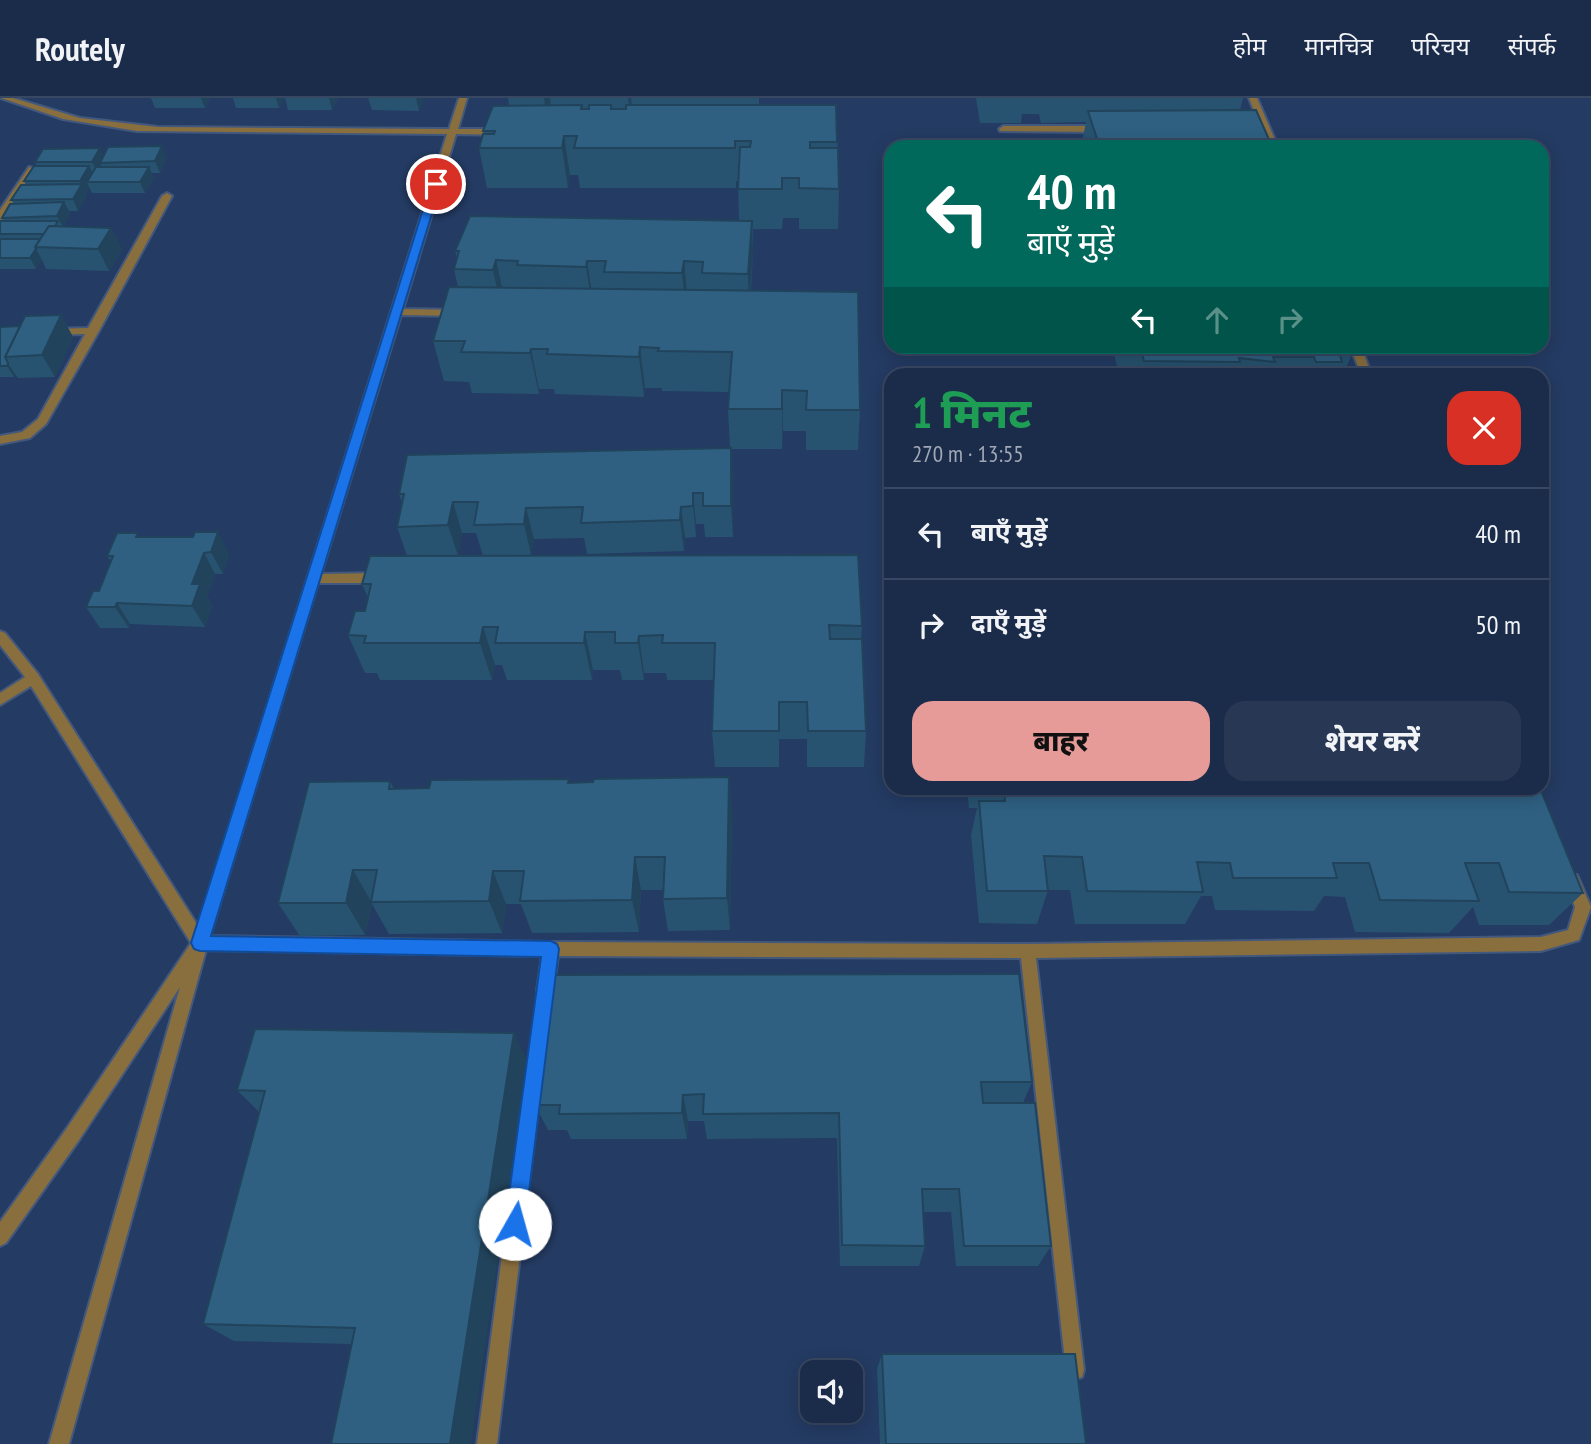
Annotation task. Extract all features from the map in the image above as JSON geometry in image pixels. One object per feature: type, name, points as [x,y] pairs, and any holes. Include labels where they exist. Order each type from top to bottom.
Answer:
[{"type":"street","points":[[5,98],[53,116],[102,127],[158,130],[508,132]]},
{"type":"street","points":[[60,1444],[200,943],[463,98]]},
{"type":"street","points":[[1253,98],[1270,140]]},
{"type":"street","points":[[1003,129],[1114,129]]},
{"type":"street","points":[[1252,129],[1266,129]]},
{"type":"street","points":[[0,217],[32,169]]},
{"type":"street","points":[[0,440],[26,435],[42,421],[167,196]]},
{"type":"street","points":[[396,312],[479,313]]},
{"type":"street","points":[[40,332],[94,331]]},
{"type":"street","points":[[312,579],[396,577]]},
{"type":"street","points":[[0,636],[33,678],[200,943]]},
{"type":"street","points":[[0,700],[33,678]]},
{"type":"street","points":[[200,943],[551,949],[1028,951],[1541,944],[1574,935],[1583,907],[1564,859]]},
{"type":"street","points":[[0,1237],[73,1135],[200,943]]},
{"type":"street","points":[[544,1004],[551,949]]},
{"type":"street","points":[[1028,951],[1077,1389]]},
{"type":"street","points":[[487,1444],[538,1046]]},
{"type":"building","points":[[582,105],[581,109],[589,109],[589,105],[611,105],[611,109],[626,109],[626,105],[836,105],[837,142],[810,142],[810,148],[838,148],[839,189],[799,188],[799,178],[782,178],[782,189],[738,189],[740,147],[750,147],[751,141],[735,141],[735,148],[574,148],[577,136],[564,136],[562,148],[479,148],[483,134],[494,134],[495,131],[483,131],[493,106]]},
{"type":"building","points":[[1256,110],[1269,140],[1102,140],[1097,139],[1088,111]]},
{"type":"building","points":[[162,146],[155,161],[100,163],[108,147]]},
{"type":"building","points":[[100,148],[92,162],[35,162],[43,149]]},
{"type":"building","points":[[34,166],[89,166],[80,181],[24,181]]},
{"type":"building","points":[[96,167],[149,167],[140,182],[87,182]]},
{"type":"building","points":[[82,184],[73,199],[11,200],[21,185]]},
{"type":"building","points":[[64,202],[57,216],[2,218],[10,204]]},
{"type":"building","points":[[470,216],[752,221],[748,274],[702,273],[703,262],[684,261],[682,273],[604,272],[606,261],[587,261],[586,267],[517,265],[518,261],[496,260],[493,270],[454,269],[459,251],[455,251]]},
{"type":"building","points":[[0,221],[58,221],[55,226],[49,226],[44,234],[0,234]]},
{"type":"building","points":[[49,226],[111,228],[98,249],[35,247]]},
{"type":"building","points":[[0,239],[40,239],[30,258],[0,258]]},
{"type":"building","points":[[449,287],[858,292],[860,410],[806,410],[807,391],[782,390],[782,409],[728,409],[732,352],[658,351],[659,348],[640,347],[639,357],[547,354],[548,349],[531,349],[530,353],[461,352],[465,341],[433,341]]},
{"type":"building","points":[[61,315],[42,355],[5,357],[25,316]]},
{"type":"building","points":[[20,326],[5,357],[7,366],[0,366],[0,327]]},
{"type":"building","points":[[1142,354],[1340,354],[1342,362],[1316,362],[1314,357],[1273,357],[1275,362],[1239,358],[1240,362],[1144,361]]},
{"type":"building","points":[[731,448],[731,506],[703,506],[703,493],[693,493],[693,506],[681,507],[680,520],[581,523],[583,507],[526,508],[524,524],[474,525],[478,502],[453,502],[448,525],[397,527],[404,494],[399,494],[407,455]]},
{"type":"building","points":[[195,532],[218,532],[211,552],[204,553],[192,584],[200,584],[192,606],[117,603],[115,607],[86,607],[93,591],[99,591],[113,556],[107,556],[117,533],[138,533],[136,537],[193,537]]},
{"type":"building","points":[[858,555],[862,626],[829,625],[830,639],[862,639],[866,731],[808,731],[807,702],[779,702],[779,731],[712,731],[715,643],[662,643],[663,635],[639,636],[638,643],[615,643],[615,632],[585,632],[584,643],[495,643],[498,627],[483,627],[480,643],[364,643],[366,636],[348,635],[355,611],[365,611],[371,584],[362,584],[370,556]]},
{"type":"building","points":[[729,777],[727,898],[663,899],[665,857],[635,857],[632,900],[520,901],[524,871],[493,871],[489,901],[371,902],[377,870],[353,870],[346,903],[278,903],[309,782],[390,781],[389,789],[429,788],[431,780],[569,779],[568,783],[593,782],[594,779]]},
{"type":"building","points":[[1005,795],[1543,795],[1583,893],[1509,892],[1499,863],[1465,863],[1479,901],[1380,900],[1369,863],[1333,863],[1337,878],[1233,878],[1230,863],[1197,862],[1203,892],[1087,891],[1082,857],[1044,856],[1048,891],[987,891],[979,801],[1005,801]]},
{"type":"building","points":[[1019,974],[1032,1082],[981,1082],[983,1103],[1035,1103],[1051,1246],[964,1246],[959,1189],[922,1189],[925,1246],[842,1245],[839,1113],[703,1114],[704,1094],[683,1095],[682,1113],[559,1114],[560,1105],[535,1105],[538,1082],[531,1082],[545,975]]},
{"type":"building","points":[[255,1029],[514,1033],[450,1444],[331,1444],[355,1328],[203,1324],[265,1091],[237,1090]]},
{"type":"building","points":[[882,1354],[1075,1354],[1086,1444],[886,1444]]},
{"type":"route","points":[[436,184],[200,943],[551,949],[515,1224]]}]
